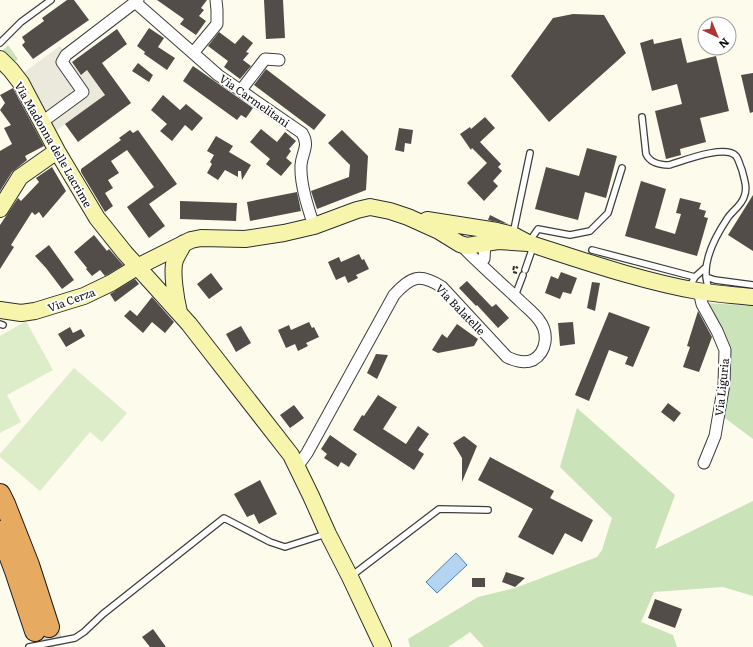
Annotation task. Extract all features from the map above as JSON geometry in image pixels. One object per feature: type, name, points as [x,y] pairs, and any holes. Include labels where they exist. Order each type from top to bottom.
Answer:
[{"type":"highway","points":[[0,494],[29,565],[38,635]]},
{"type":"highway","points":[[0,531],[38,635]]},
{"type":"main road","name":"Via Madonna delle Lacrime","points":[[0,59],[21,83],[57,151],[97,218],[137,267],[179,312],[238,385],[291,455],[383,647]]},
{"type":"main road","points":[[0,210],[20,177],[57,151]]},
{"type":"main road","name":"Via Cerza","points":[[1,320],[84,296],[111,283],[137,267],[170,260],[184,243],[191,240],[201,238],[245,239],[314,226],[370,207],[390,211],[408,217]]},
{"type":"main road","points":[[408,217],[439,231],[466,246],[489,248],[531,244]]},
{"type":"main road","points":[[408,217],[513,234],[531,244],[603,260],[631,275],[753,297]]},
{"type":"main road","points":[[150,281],[157,267],[170,260],[179,312]]},
{"type":"street","points":[[193,53],[217,24],[218,10],[216,0]]},
{"type":"street","points":[[42,122],[84,92],[62,62],[66,55],[136,1]]},
{"type":"street","name":"Via Carmelitani","points":[[136,1],[218,75],[302,133],[305,139],[306,148],[301,165],[304,193],[314,226]]},
{"type":"street","points":[[241,90],[265,59],[279,60]]},
{"type":"street","points":[[473,227],[483,237],[489,248],[488,271]]},
{"type":"street","name":"Via Balatelle","points":[[297,467],[307,453],[394,295],[405,284],[415,279],[424,278],[432,280],[442,287],[507,357],[516,362],[528,362],[537,358],[546,342],[544,330],[540,321],[478,263],[460,244]]},
{"type":"street","name":"Via Liguria","points":[[698,288],[702,304],[717,331],[725,350],[724,384],[715,436],[704,463]]},
{"type":"lane","points":[[0,43],[21,22],[51,0]]},
{"type":"lane","points":[[642,117],[646,154],[648,158],[655,162],[662,165],[668,165],[722,151],[733,154],[737,157],[740,164],[746,186],[744,199],[728,218],[713,244],[698,288]]},
{"type":"lane","points":[[513,234],[530,153]]},
{"type":"lane","points":[[515,297],[524,272],[531,244],[538,229],[570,235],[590,231],[608,213],[622,168]]},
{"type":"lane","points":[[592,250],[603,260]]},
{"type":"lane","points":[[698,288],[706,277],[706,266]]},
{"type":"lane","points":[[706,277],[715,280],[753,285]]},
{"type":"lane","points":[[350,577],[439,509],[488,510]]},
{"type":"lane","points":[[38,635],[75,638],[224,518],[270,542],[285,547],[328,534]]},
{"type":"green space","points":[[8,45],[18,59],[13,63],[2,51]]},
{"type":"green space","points":[[707,303],[753,306],[753,439],[721,415],[729,355]]},
{"type":"green space","points":[[26,321],[53,370],[7,395],[21,422],[0,433],[0,336]]},
{"type":"green space","points":[[74,368],[127,413],[102,442],[90,432],[40,491],[0,457],[0,454]]},
{"type":"green space","points":[[577,408],[675,495],[655,549],[753,501],[753,596],[723,587],[654,592],[641,622],[673,635],[677,647],[484,647],[470,632],[448,647],[410,647],[408,639],[478,597],[515,588],[597,557],[602,550],[612,518],[560,467]]},
{"type":"shaded area","points":[[60,46],[80,74],[87,70],[105,95],[49,136],[23,73]]},
{"type":"water","points":[[456,553],[467,565],[437,593],[426,582]]},
{"type":"building","points":[[67,0],[74,0],[89,20],[33,59],[22,45],[25,42],[22,37],[44,21],[42,18]]},
{"type":"building","points":[[157,0],[207,0],[201,8],[204,10],[199,16],[206,21],[196,35],[180,24],[184,19]]},
{"type":"building","points":[[264,0],[283,0],[285,38],[266,39]]},
{"type":"building","points":[[573,14],[604,15],[626,53],[549,122],[511,76],[553,18]]},
{"type":"building","points":[[149,28],[164,38],[158,47],[175,58],[167,70],[144,54],[145,52],[137,46]]},
{"type":"building","points":[[117,29],[127,44],[102,63],[131,103],[78,142],[65,124],[105,95],[87,70],[81,75],[72,62]]},
{"type":"building","points":[[219,32],[235,44],[243,35],[253,43],[246,52],[249,53],[243,60],[251,66],[240,79],[224,67],[228,61],[208,46]]},
{"type":"building","points":[[681,38],[687,63],[716,56],[729,111],[700,118],[706,142],[680,149],[681,155],[666,159],[655,111],[682,104],[677,84],[652,91],[640,43],[653,39],[654,44]]},
{"type":"building","points":[[138,63],[153,75],[149,82],[132,71]]},
{"type":"building","points":[[193,66],[253,108],[246,118],[241,115],[237,120],[183,81]]},
{"type":"building","points":[[266,69],[326,115],[314,130],[254,85]]},
{"type":"building","points":[[753,73],[753,112],[750,113],[741,75]]},
{"type":"building","points":[[13,88],[44,146],[25,156],[27,160],[12,172],[0,191],[0,151],[12,144],[4,128],[11,125],[0,110],[5,103],[0,95]]},
{"type":"building","points":[[163,95],[180,110],[186,104],[203,118],[192,131],[185,125],[172,141],[160,131],[167,124],[151,110]]},
{"type":"building","points":[[485,117],[495,128],[480,142],[501,164],[498,167],[502,171],[493,181],[498,186],[484,201],[467,183],[487,163],[472,148],[471,150],[460,134],[470,127],[471,129]]},
{"type":"building","points":[[399,128],[413,130],[411,144],[405,143],[404,152],[395,150]]},
{"type":"building","points":[[261,129],[277,142],[285,132],[296,141],[289,149],[291,151],[286,158],[292,163],[281,176],[266,164],[270,159],[250,142]]},
{"type":"building","points":[[130,130],[133,133],[138,130],[177,184],[149,204],[165,226],[149,238],[127,207],[154,187],[127,150],[111,161],[119,173],[108,180],[113,188],[105,193],[113,206],[105,212],[81,172],[81,169],[121,140],[119,138]]},
{"type":"building","points":[[342,130],[368,156],[366,190],[317,209],[311,191],[349,177],[350,165],[328,143]]},
{"type":"building","points":[[216,136],[233,146],[229,152],[251,165],[242,180],[241,171],[238,171],[238,177],[225,170],[218,180],[207,173],[212,164],[210,162],[214,155],[207,151]]},
{"type":"building","points":[[587,148],[617,156],[606,198],[585,192],[578,220],[535,209],[546,167],[579,176]]},
{"type":"building","points":[[52,167],[66,191],[43,218],[39,212],[35,215],[32,212],[11,245],[14,247],[0,269],[0,225],[18,198],[21,201],[39,182],[36,178]]},
{"type":"building","points":[[641,181],[666,189],[655,228],[675,234],[681,214],[676,213],[680,198],[701,203],[699,209],[706,211],[704,217],[708,218],[697,256],[625,236]]},
{"type":"building","points":[[297,192],[301,211],[250,221],[247,202]]},
{"type":"building","points":[[753,195],[753,251],[728,235]]},
{"type":"building","points":[[180,201],[237,203],[236,221],[180,219]]},
{"type":"building","points":[[490,215],[508,224],[488,220]]},
{"type":"building","points":[[94,235],[107,251],[109,249],[123,265],[105,276],[100,270],[92,276],[74,252]]},
{"type":"building","points":[[49,245],[74,280],[62,289],[35,256]]},
{"type":"building","points":[[359,254],[362,260],[364,259],[369,269],[356,275],[358,278],[348,283],[345,276],[336,280],[328,262],[339,257],[341,262]]},
{"type":"building","points":[[561,272],[577,278],[571,294],[563,292],[560,299],[545,293],[551,276],[558,279]]},
{"type":"building","points":[[211,273],[223,289],[209,299],[197,284]]},
{"type":"building","points":[[135,279],[139,284],[115,302],[110,294]]},
{"type":"building","points":[[467,281],[492,307],[496,304],[509,318],[498,328],[459,288]]},
{"type":"building","points":[[592,282],[600,283],[595,311],[587,308]]},
{"type":"building","points":[[152,297],[174,322],[165,333],[152,322],[143,333],[124,316],[130,310],[137,316]]},
{"type":"building","points":[[698,311],[712,337],[699,372],[683,367],[690,347],[687,346]]},
{"type":"building","points":[[609,312],[650,327],[633,367],[625,364],[628,357],[609,350],[589,401],[575,395]]},
{"type":"building","points":[[309,322],[312,328],[314,327],[319,337],[306,343],[308,346],[298,351],[295,344],[286,348],[278,330],[289,325],[291,330]]},
{"type":"building","points":[[573,322],[575,344],[560,346],[558,323]]},
{"type":"building","points":[[457,324],[478,339],[474,346],[438,353],[432,350],[442,334],[447,338]]},
{"type":"building","points":[[241,326],[251,343],[236,352],[226,334]]},
{"type":"building","points":[[70,327],[73,333],[81,329],[85,336],[66,347],[58,334]]},
{"type":"building","points":[[376,354],[388,355],[377,379],[367,373]]},
{"type":"building","points":[[378,395],[397,407],[383,429],[406,444],[418,426],[429,434],[418,450],[424,454],[414,470],[353,430],[362,415],[364,416]]},
{"type":"building","points":[[668,403],[681,413],[674,422],[661,412]]},
{"type":"building","points":[[294,405],[304,418],[290,428],[280,415]]},
{"type":"building","points":[[330,435],[357,454],[349,467],[341,462],[338,467],[324,458],[327,454],[321,449]]},
{"type":"building","points":[[464,436],[477,446],[462,482],[462,458],[453,443]]},
{"type":"building","points":[[490,457],[554,491],[550,498],[593,520],[582,542],[565,533],[553,555],[518,537],[533,509],[478,480]]},
{"type":"building","points":[[260,480],[277,514],[259,524],[254,514],[247,517],[234,494]]},
{"type":"building","points":[[506,572],[525,578],[515,587],[502,582]]},
{"type":"building","points":[[472,578],[485,578],[485,587],[472,587]]},
{"type":"building","points":[[655,599],[682,609],[675,628],[648,618]]},
{"type":"building","points":[[153,629],[166,647],[150,647],[142,637]]},
{"type":"tunnel","points":[[49,627],[53,647]]}]
